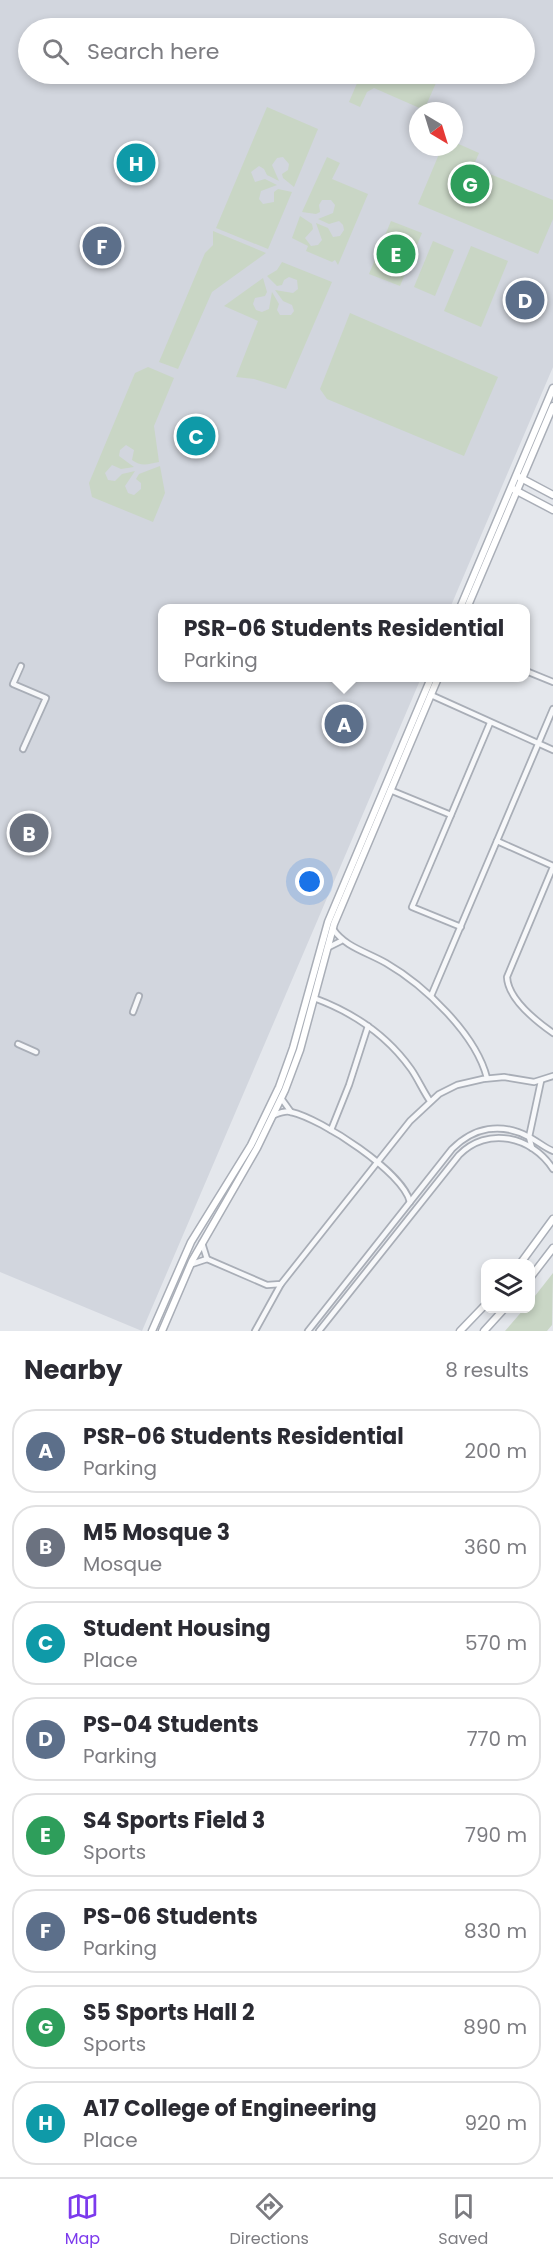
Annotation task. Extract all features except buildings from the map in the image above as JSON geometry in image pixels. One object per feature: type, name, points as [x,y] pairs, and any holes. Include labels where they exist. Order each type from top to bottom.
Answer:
[{"type":"main road","points":[[462,604],[513,489],[553,388]]},
{"type":"main road","points":[[518,477],[553,406]]},
{"type":"main road","points":[[518,477],[553,495]]},
{"type":"main road","points":[[513,489],[553,510]]},
{"type":"main road","points":[[469,604],[513,489]]},
{"type":"main road","points":[[152,1331],[191,1242],[251,1145],[279,1087],[293,1048],[330,915],[429,682]]},
{"type":"main road","points":[[162,1331],[190,1266],[281,1098],[300,1050],[333,929],[436,682]]},
{"type":"main road","points":[[523,1259],[553,1219]]},
{"type":"main road","points":[[535,1273],[553,1248]]},
{"type":"main road","points":[[460,1331],[481,1309]]},
{"type":"main road","points":[[484,1331],[500,1313]]},
{"type":"street","points":[[21,666],[14,684],[46,698],[23,749]]},
{"type":"street","points":[[530,673],[553,682]]},
{"type":"street","points":[[431,695],[553,750]]},
{"type":"street","points":[[430,996],[553,709]]},
{"type":"street","points":[[461,927],[412,907],[490,723]]},
{"type":"street","points":[[390,790],[451,815]]},
{"type":"street","points":[[497,841],[553,867],[507,977],[509,986],[522,1005],[553,1033]]},
{"type":"street","points":[[333,929],[341,941],[389,964],[430,996],[459,1029],[487,1078]]},
{"type":"street","points":[[327,948],[341,941]]},
{"type":"street","points":[[133,1012],[139,996]]},
{"type":"street","points":[[314,998],[344,1009],[382,1037],[409,1066],[430,1101]]},
{"type":"street","points":[[331,1130],[349,1085],[368,1026]]},
{"type":"street","points":[[18,1044],[36,1052]]},
{"type":"street","points":[[255,1331],[281,1284],[410,1120],[430,1101],[457,1085],[487,1078],[541,1081],[553,1076]]},
{"type":"street","points":[[532,1148],[529,1137],[541,1081]]},
{"type":"street","points":[[281,1098],[291,1112],[331,1130],[376,1163],[405,1188],[410,1202]]},
{"type":"street","points":[[273,1115],[291,1112]]},
{"type":"street","points":[[308,1331],[452,1149],[468,1136],[483,1130],[501,1128],[517,1131],[553,1151]]},
{"type":"street","points":[[319,1331],[465,1149],[479,1140],[493,1137],[514,1139],[532,1148],[553,1168]]},
{"type":"street","points":[[405,1188],[420,1189]]},
{"type":"street","points":[[202,1243],[207,1259]]},
{"type":"street","points":[[190,1266],[197,1261],[207,1259],[267,1285],[281,1284]]},
{"type":"shaded area","points":[[0,0],[553,0],[553,367],[452,604],[158,604],[158,682],[419,682],[142,1331],[0,1272]]},
{"type":"green space","points":[[357,84],[436,84],[428,102],[409,103],[374,88],[367,92],[360,107],[349,102]]},
{"type":"green space","points":[[267,107],[318,129],[294,187],[283,178],[282,174],[288,170],[289,164],[283,157],[277,158],[272,165],[279,181],[267,175],[259,166],[251,172],[255,182],[265,179],[277,185],[261,191],[259,199],[263,204],[274,202],[274,192],[278,189],[292,192],[268,249],[216,228]]},
{"type":"green space","points":[[463,146],[479,153],[473,167],[553,200],[553,219],[538,254],[418,204],[438,156],[463,156]]},
{"type":"green space","points":[[327,157],[340,163],[332,179],[368,194],[338,265],[335,260],[332,262],[306,251],[308,246],[292,238],[300,216],[312,224],[313,229],[305,238],[311,246],[318,245],[322,240],[316,223],[328,228],[333,237],[340,236],[344,230],[339,221],[329,224],[318,219],[333,213],[335,205],[331,200],[322,200],[319,205],[320,212],[316,214],[302,212]]},
{"type":"green space","points":[[391,221],[422,233],[400,286],[369,274]]},
{"type":"green space","points":[[213,231],[266,253],[212,292],[178,369],[159,362],[205,253],[213,245]]},
{"type":"green space","points":[[433,241],[454,250],[435,296],[414,287]]},
{"type":"green space","points":[[471,246],[508,261],[481,327],[444,311]]},
{"type":"green space","points":[[282,262],[332,282],[286,389],[254,379],[236,377],[258,321],[224,306],[263,278],[267,292],[265,296],[255,298],[253,304],[256,310],[262,312],[269,309],[272,292],[279,304],[277,310],[280,315],[291,315],[294,311],[292,305],[283,301],[275,290],[293,293],[298,289],[297,280],[289,277],[282,285],[277,286],[267,276],[277,270]]},
{"type":"green space","points":[[350,313],[498,377],[464,456],[327,399],[320,389]]},
{"type":"green space","points":[[148,367],[174,378],[154,426],[159,462],[139,464],[135,462],[132,460],[134,450],[126,445],[120,450],[119,456],[134,467],[121,469],[112,465],[105,473],[108,480],[115,481],[122,474],[135,471],[125,486],[128,493],[134,495],[141,489],[141,483],[136,479],[139,474],[160,466],[165,493],[153,522],[92,497],[89,483],[135,373]]},
{"type":"green space","points":[[553,1273],[552,1325],[547,1331],[505,1331],[521,1313],[535,1313],[535,1296]]},
{"type":"place","name":"A17 College of Engineering","points":[[136,163]]},
{"type":"place","name":"S5 Sports Hall 2","points":[[470,184]]},
{"type":"place","name":"PS-06 Students","points":[[102,246]]},
{"type":"place","name":"S4 Sports Field 3","points":[[396,254]]},
{"type":"place","name":"PS-04 Students","points":[[525,300]]},
{"type":"place","name":"Student Housing","points":[[196,436]]},
{"type":"place","name":"PSR-06 Students Residential","points":[[344,724]]},
{"type":"place","name":"M5 Mosque 3","points":[[29,833]]}]
